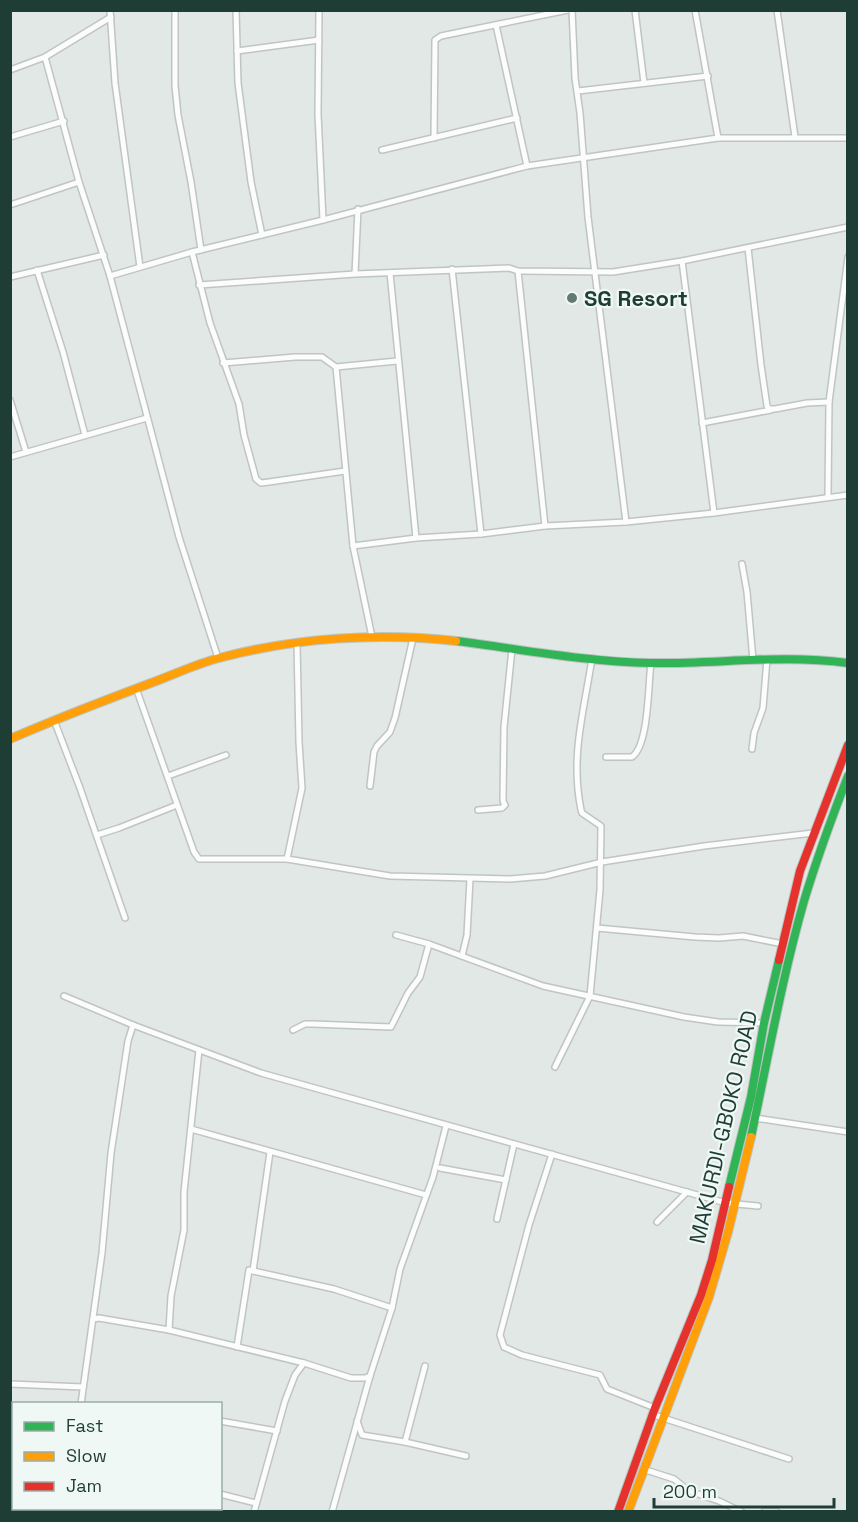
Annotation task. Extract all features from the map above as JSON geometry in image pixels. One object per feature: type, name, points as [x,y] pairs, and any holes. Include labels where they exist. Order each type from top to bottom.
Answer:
[{"type":"main road","points":[[10,739],[136,688],[218,658],[297,643],[372,637],[412,638],[460,641],[512,649],[651,663],[767,659],[826,660],[848,663]]},
{"type":"main road","name":"MAKURDI-GBOKO ROAD","points":[[618,1512],[701,1295],[751,1097],[764,1023],[800,871],[848,745]]},
{"type":"main road","points":[[627,1512],[709,1297],[736,1204],[808,884],[832,810],[848,776]]},
{"type":"street","points":[[175,10],[175,86],[178,114],[201,250]]},
{"type":"street","points":[[236,10],[242,121],[262,235]]},
{"type":"street","points":[[319,10],[319,158],[323,220]]},
{"type":"street","points":[[434,138],[435,40],[441,36],[570,10],[594,273],[626,522]]},
{"type":"street","points":[[634,10],[644,83]]},
{"type":"street","points":[[695,10],[718,138]]},
{"type":"street","points":[[777,10],[795,137]]},
{"type":"street","points":[[10,69],[45,57],[111,14],[115,83],[140,267]]},
{"type":"street","points":[[496,25],[527,166]]},
{"type":"street","points":[[237,51],[319,40]]},
{"type":"street","points":[[45,57],[80,182],[110,276],[179,537],[218,658]]},
{"type":"street","points":[[578,92],[708,76]]},
{"type":"street","points":[[382,150],[517,118]]},
{"type":"street","points":[[10,137],[64,121]]},
{"type":"street","points":[[110,276],[192,252],[527,166],[718,138],[848,138]]},
{"type":"street","points":[[10,205],[80,182]]},
{"type":"street","points":[[355,274],[358,209]]},
{"type":"street","points":[[199,285],[452,269],[509,268],[518,271],[613,272],[682,261],[848,227]]},
{"type":"street","points":[[748,248],[764,396],[767,406],[772,409]]},
{"type":"street","points":[[192,252],[199,285],[223,363],[240,404],[244,435],[257,481],[269,482],[345,471]]},
{"type":"street","points":[[10,277],[104,255]]},
{"type":"street","points":[[828,497],[829,402],[848,257]]},
{"type":"street","points":[[682,261],[714,513]]},
{"type":"street","points":[[452,269],[481,534]]},
{"type":"street","points":[[37,270],[86,435]]},
{"type":"street","points":[[518,271],[545,526]]},
{"type":"street","points":[[390,273],[416,538]]},
{"type":"street","points":[[223,363],[322,357],[336,367],[397,361]]},
{"type":"street","points":[[336,367],[353,546],[372,637]]},
{"type":"street","points":[[10,400],[26,452]]},
{"type":"street","points":[[702,423],[807,403],[829,402]]},
{"type":"street","points":[[10,457],[147,418]]},
{"type":"street","points":[[353,546],[545,526],[626,522],[714,513],[848,495]]},
{"type":"street","points":[[742,564],[753,660]]},
{"type":"street","points":[[370,786],[374,752],[390,732],[395,718],[412,638]]},
{"type":"street","points":[[287,859],[302,789],[297,643]]},
{"type":"street","points":[[478,810],[502,808],[505,805],[503,801],[504,727],[512,649]]},
{"type":"street","points":[[555,1067],[590,996],[597,928],[602,862],[601,826],[580,810],[575,776],[577,741],[592,658]]},
{"type":"street","points":[[752,749],[754,733],[763,708],[767,659]]},
{"type":"street","points":[[606,756],[632,757],[641,746],[645,729],[651,663]]},
{"type":"street","points":[[136,688],[194,852],[199,859],[287,859],[390,876],[510,879],[545,876],[602,862],[723,843],[813,833]]},
{"type":"street","points":[[54,720],[125,918]]},
{"type":"street","points":[[168,776],[226,754]]},
{"type":"street","points":[[97,835],[177,805]]},
{"type":"street","points":[[462,956],[471,879]]},
{"type":"street","points":[[597,928],[695,937],[743,936],[783,944]]},
{"type":"street","points":[[396,935],[429,944],[543,986],[684,1017],[718,1022],[764,1023]]},
{"type":"street","points":[[293,1029],[305,1024],[391,1028],[408,993],[420,977],[429,944]]},
{"type":"street","points":[[64,996],[133,1025],[261,1073],[726,1203],[758,1206]]},
{"type":"street","points":[[81,1402],[102,1253],[111,1154],[133,1025]]},
{"type":"street","points":[[169,1330],[171,1296],[184,1230],[184,1192],[199,1050]]},
{"type":"street","points":[[755,1118],[848,1132]]},
{"type":"street","points":[[334,1511],[357,1421],[392,1308],[400,1269],[436,1164],[446,1126]]},
{"type":"street","points":[[191,1129],[426,1195]]},
{"type":"street","points":[[497,1219],[514,1144]]},
{"type":"street","points":[[253,1271],[270,1152]]},
{"type":"street","points":[[552,1154],[529,1225],[500,1335],[504,1347],[522,1355],[600,1375],[607,1389],[655,1411],[663,1419],[789,1459]]},
{"type":"street","points":[[440,1168],[506,1180]]},
{"type":"street","points":[[657,1222],[687,1192]]},
{"type":"street","points":[[237,1347],[249,1270],[334,1289],[392,1308]]},
{"type":"street","points":[[93,1319],[99,1318],[169,1330],[304,1363],[351,1378],[370,1376]]},
{"type":"street","points":[[254,1512],[293,1380],[304,1363]]},
{"type":"street","points":[[405,1442],[425,1366]]},
{"type":"street","points":[[10,1384],[83,1387]]},
{"type":"street","points":[[222,1421],[277,1431]]},
{"type":"street","points":[[357,1421],[362,1435]]},
{"type":"street","points":[[351,1442],[362,1435],[466,1456]]},
{"type":"street","points":[[643,1469],[674,1479],[689,1491],[742,1512]]},
{"type":"street","points":[[222,1494],[256,1503]]},
{"type":"street","points":[[764,1512],[777,1512]]},
{"type":"traffic: fast","points":[[456,641],[578,658],[627,662],[676,663],[799,659],[848,663]]},
{"type":"traffic: fast","points":[[751,1137],[796,930],[814,869],[848,776]]},
{"type":"traffic: fast","points":[[729,1187],[751,1097],[764,1023],[779,960]]},
{"type":"traffic: slow","points":[[10,739],[193,666],[248,651],[307,641],[367,637],[456,641]]},
{"type":"traffic: slow","points":[[628,1512],[709,1297],[728,1232],[751,1137]]},
{"type":"traffic: jam","points":[[779,960],[800,871],[848,745]]},
{"type":"traffic: jam","points":[[618,1512],[655,1408],[701,1295],[712,1260],[729,1187]]},
{"type":"place","name":"SG Resort","points":[[572,298]]}]
